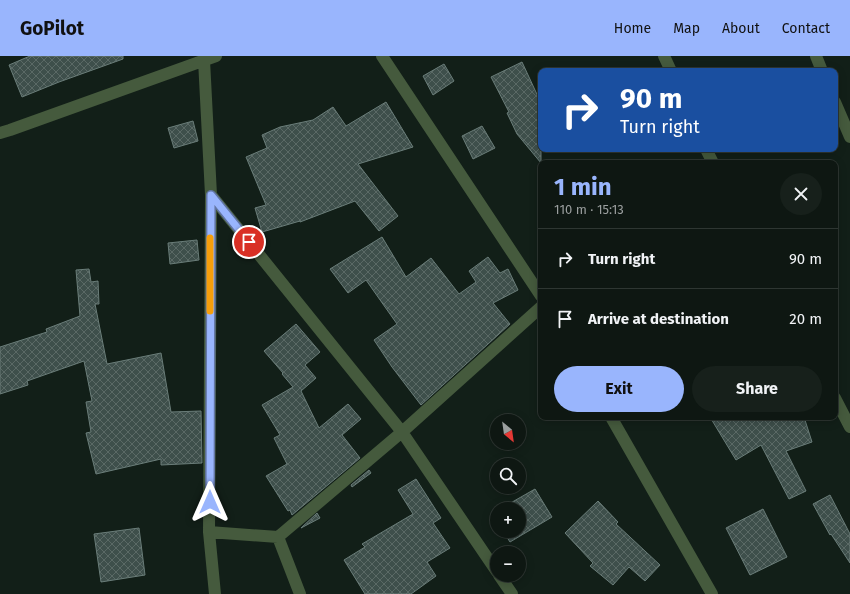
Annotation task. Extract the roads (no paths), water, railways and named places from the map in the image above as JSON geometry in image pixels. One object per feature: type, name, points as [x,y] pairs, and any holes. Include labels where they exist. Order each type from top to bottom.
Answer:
[{"type":"street","points":[[0,133],[216,56]]},
{"type":"street","points":[[382,56],[538,291]]},
{"type":"street","points":[[664,56],[670,68]]},
{"type":"street","points":[[816,56],[821,68]]},
{"type":"street","points":[[204,60],[211,195],[209,532],[215,594]]},
{"type":"street","points":[[838,109],[850,138]]},
{"type":"street","points":[[211,195],[402,432],[490,562]]},
{"type":"street","points":[[209,532],[278,537],[402,432],[538,310]]},
{"type":"street","points":[[838,404],[850,427]]},
{"type":"street","points":[[613,420],[712,594]]},
{"type":"street","points":[[278,537],[300,594]]},
{"type":"street","points":[[504,582],[512,594]]}]
